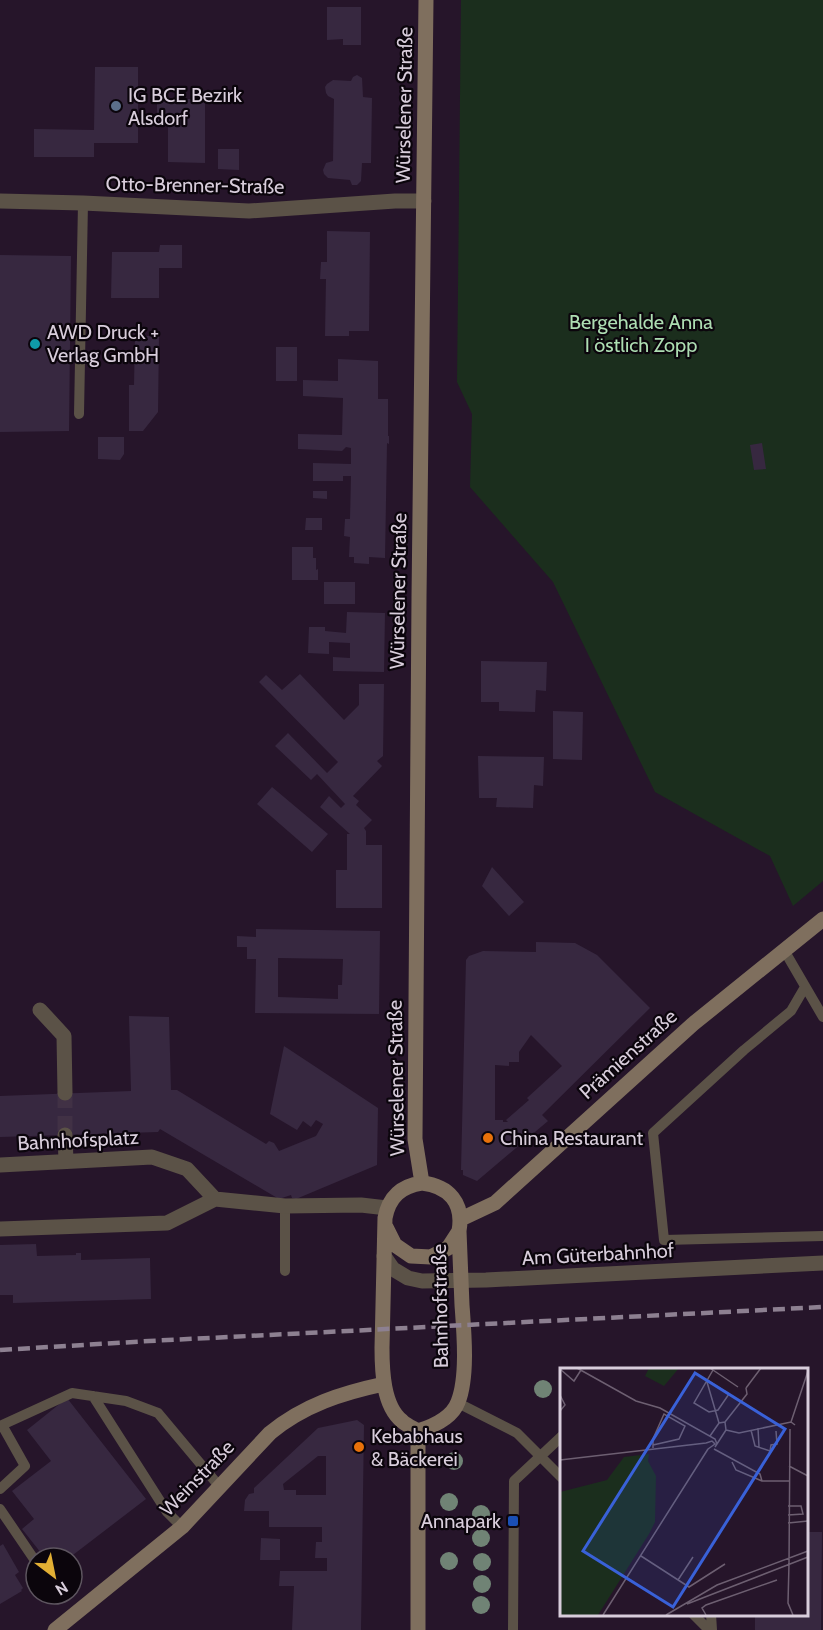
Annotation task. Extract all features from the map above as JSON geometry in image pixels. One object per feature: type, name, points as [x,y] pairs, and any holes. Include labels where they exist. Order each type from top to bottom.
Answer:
[{"type":"main road","name":"Würselener Straße","points":[[422,1183],[415,1139],[426,0]]},
{"type":"main road","name":"Prämienstraße","points":[[460,1225],[495,1203],[693,1024],[823,919]]},
{"type":"main road","points":[[418,1431],[400,1420],[388,1400],[382,1369],[387,1208],[392,1198],[400,1190],[422,1183]]},
{"type":"main road","name":"Bahnhofstraße","points":[[422,1183],[435,1184],[447,1191],[455,1201],[460,1225],[464,1354],[458,1403]]},
{"type":"main road","name":"Bahnhofstraße","points":[[386,1227],[395,1245],[411,1256],[431,1257],[448,1248],[460,1225]]},
{"type":"main road","name":"Weinstraße","points":[[55,1630],[182,1527],[270,1433],[287,1419],[315,1404],[363,1388],[384,1384]]},
{"type":"main road","points":[[418,1431],[435,1425],[446,1417],[458,1403]]},
{"type":"main road","points":[[418,1431],[418,1630]]},
{"type":"street","name":"Otto-Brenner-Straße","points":[[0,201],[249,211],[424,201]]},
{"type":"street","points":[[40,1010],[64,1036],[65,1093]]},
{"type":"street","points":[[66,1135],[66,1161]]},
{"type":"street","name":"Bahnhofsplatz","points":[[0,1165],[152,1157],[187,1168],[215,1199]]},
{"type":"street","points":[[0,1229],[167,1223],[215,1199],[285,1206],[361,1205],[387,1208]]},
{"type":"street","name":"Am Güterbahnhof","points":[[384,1256],[393,1269],[408,1278],[422,1281],[823,1263]]},
{"type":"lane","points":[[79,414],[83,203]]},
{"type":"lane","points":[[784,950],[823,1017]]},
{"type":"lane","points":[[805,987],[791,1011],[744,1050],[653,1133],[664,1240],[823,1236]]},
{"type":"lane","points":[[285,1206],[285,1271]]},
{"type":"lane","points":[[0,1489],[26,1466],[2,1425],[72,1393],[126,1401],[158,1413],[219,1486]]},
{"type":"lane","points":[[93,1396],[167,1512],[182,1527]]},
{"type":"lane","points":[[458,1403],[517,1433],[560,1476]]},
{"type":"lane","points":[[513,1630],[514,1481],[560,1438]]},
{"type":"lane","points":[[0,1509],[25,1546]]},
{"type":"lane","points":[[694,1615],[710,1630]]},
{"type":"lane","points":[[710,1630],[711,1615]]},
{"type":"green space","name":"Bergehalde Anna I östlich Zopp","points":[[461,0],[823,0],[823,881],[793,906],[770,856],[655,792],[553,582],[470,487],[472,414],[457,382]]},
{"type":"building","points":[[327,7],[361,7],[361,45],[343,45],[343,39],[327,40]]},
{"type":"building","points":[[95,67],[138,67],[138,143],[94,143],[94,157],[34,157],[34,129],[94,130]]},
{"type":"building","points":[[357,75],[362,78],[363,97],[372,98],[371,163],[362,163],[361,181],[357,185],[352,185],[350,180],[328,178],[324,174],[326,163],[333,161],[334,99],[328,96],[325,87],[333,80],[351,81]]},
{"type":"building","points":[[157,99],[205,99],[205,163],[168,162],[168,125],[157,125]]},
{"type":"building","points":[[218,149],[239,149],[239,170],[218,169]]},
{"type":"building","points":[[327,231],[370,232],[369,331],[349,331],[349,336],[325,336],[326,279],[320,279],[321,262],[327,262]]},
{"type":"building","points":[[160,245],[182,245],[182,268],[159,268],[159,298],[111,298],[112,252],[159,252]]},
{"type":"building","name":"AWD Druck + Verlag GmbH","points":[[0,255],[71,256],[69,431],[0,432]]},
{"type":"building","points":[[135,336],[159,336],[158,412],[143,431],[129,431],[129,385],[134,385]]},
{"type":"building","points":[[276,347],[297,347],[297,381],[276,381]]},
{"type":"building","points":[[338,359],[378,361],[378,399],[388,399],[389,444],[387,443],[385,558],[369,557],[369,564],[354,563],[354,557],[349,557],[350,537],[344,536],[345,519],[350,519],[351,476],[343,476],[343,481],[313,481],[313,463],[351,464],[351,448],[346,447],[342,451],[298,449],[298,434],[342,435],[343,398],[303,396],[303,380],[338,381]]},
{"type":"building","points":[[98,437],[124,437],[124,454],[120,460],[98,459]]},
{"type":"building","points":[[762,443],[766,469],[754,470],[750,445]]},
{"type":"building","points":[[313,491],[327,491],[327,499],[313,498]]},
{"type":"building","points":[[306,518],[322,518],[322,530],[305,530]]},
{"type":"building","points":[[292,547],[313,547],[318,580],[292,580]]},
{"type":"building","points":[[324,582],[355,582],[355,604],[324,604]]},
{"type":"building","points":[[347,612],[385,613],[384,672],[333,671],[333,657],[350,658],[350,643],[329,642],[329,654],[308,653],[309,627],[325,627],[325,631],[346,633]]},
{"type":"building","points":[[481,661],[547,662],[546,691],[536,690],[535,712],[499,711],[499,702],[481,702]]},
{"type":"building","points":[[300,674],[344,720],[359,705],[359,684],[384,684],[383,756],[377,761],[382,766],[353,796],[359,801],[356,805],[372,820],[364,828],[366,845],[382,845],[382,908],[336,908],[336,870],[347,870],[347,834],[350,834],[320,807],[329,796],[341,808],[345,804],[317,774],[311,780],[275,746],[288,733],[327,773],[338,762],[259,682],[266,675],[282,690]]},
{"type":"building","points":[[553,711],[583,712],[582,760],[553,759]]},
{"type":"building","points":[[478,756],[544,757],[543,786],[534,785],[533,808],[496,807],[497,798],[479,798]]},
{"type":"building","points":[[272,787],[328,834],[312,852],[257,804]]},
{"type":"building","points":[[492,867],[524,902],[509,916],[482,886]]},
{"type":"building","points":[[256,929],[380,931],[379,1014],[255,1013],[256,959],[247,959],[247,947],[237,947],[237,936],[256,937]],"holes":[[[278,958],[343,959],[342,985],[338,985],[338,999],[278,997]]]},
{"type":"building","points":[[536,942],[575,943],[597,955],[650,1008],[542,1115],[548,1121],[477,1181],[463,1175],[463,1170],[461,1170],[466,960],[469,956],[483,951],[536,952]],"holes":[[[531,1035],[562,1066],[527,1098],[529,1100],[506,1120],[508,1122],[495,1120],[495,1065],[509,1066],[509,1062],[519,1062],[519,1052]]]},
{"type":"building","points":[[129,1016],[169,1017],[171,1090],[177,1090],[266,1144],[269,1141],[274,1143],[279,1151],[316,1136],[323,1124],[316,1120],[311,1127],[303,1121],[297,1130],[270,1114],[284,1046],[378,1108],[377,1165],[296,1199],[291,1195],[279,1199],[160,1129],[158,1132],[0,1137],[0,1096],[131,1091]]},
{"type":"building","points":[[36,1244],[37,1256],[81,1253],[81,1260],[150,1258],[151,1299],[13,1303],[13,1295],[0,1295],[0,1245]]},
{"type":"building","points":[[67,1398],[146,1499],[84,1547],[35,1546],[22,1529],[34,1519],[12,1491],[51,1461],[27,1430]]},
{"type":"building","points":[[357,1420],[364,1425],[361,1630],[292,1630],[294,1586],[279,1586],[280,1571],[327,1571],[327,1558],[315,1558],[316,1542],[322,1542],[322,1527],[269,1527],[269,1511],[244,1511],[245,1500],[249,1494],[254,1493],[254,1488],[318,1428]],"holes":[[[318,1456],[326,1456],[326,1495],[296,1495],[296,1490],[284,1490],[283,1484]]]},
{"type":"building","points":[[808,1532],[822,1532],[821,1630],[755,1630],[755,1615],[808,1615]]},
{"type":"building","points":[[261,1538],[280,1539],[280,1560],[260,1560]]},
{"type":"building","points":[[3,1544],[19,1572],[15,1575],[23,1588],[22,1591],[0,1604],[0,1546]]},
{"type":"tunnel","points":[[65,1093],[65,1135]]},
{"type":"railway","points":[[0,1350],[823,1307]]},
{"type":"place","name":"IG BCE Bezirk Alsdorf","points":[[116,106]]},
{"type":"place","name":"AWD Druck + Verlag GmbH","points":[[35,344]]},
{"type":"place","name":"China Restaurant","points":[[488,1138]]},
{"type":"place","name":"Kebabhaus & Bäckerei","points":[[359,1447]]},
{"type":"place","name":"Annapark","points":[[513,1521]]}]
